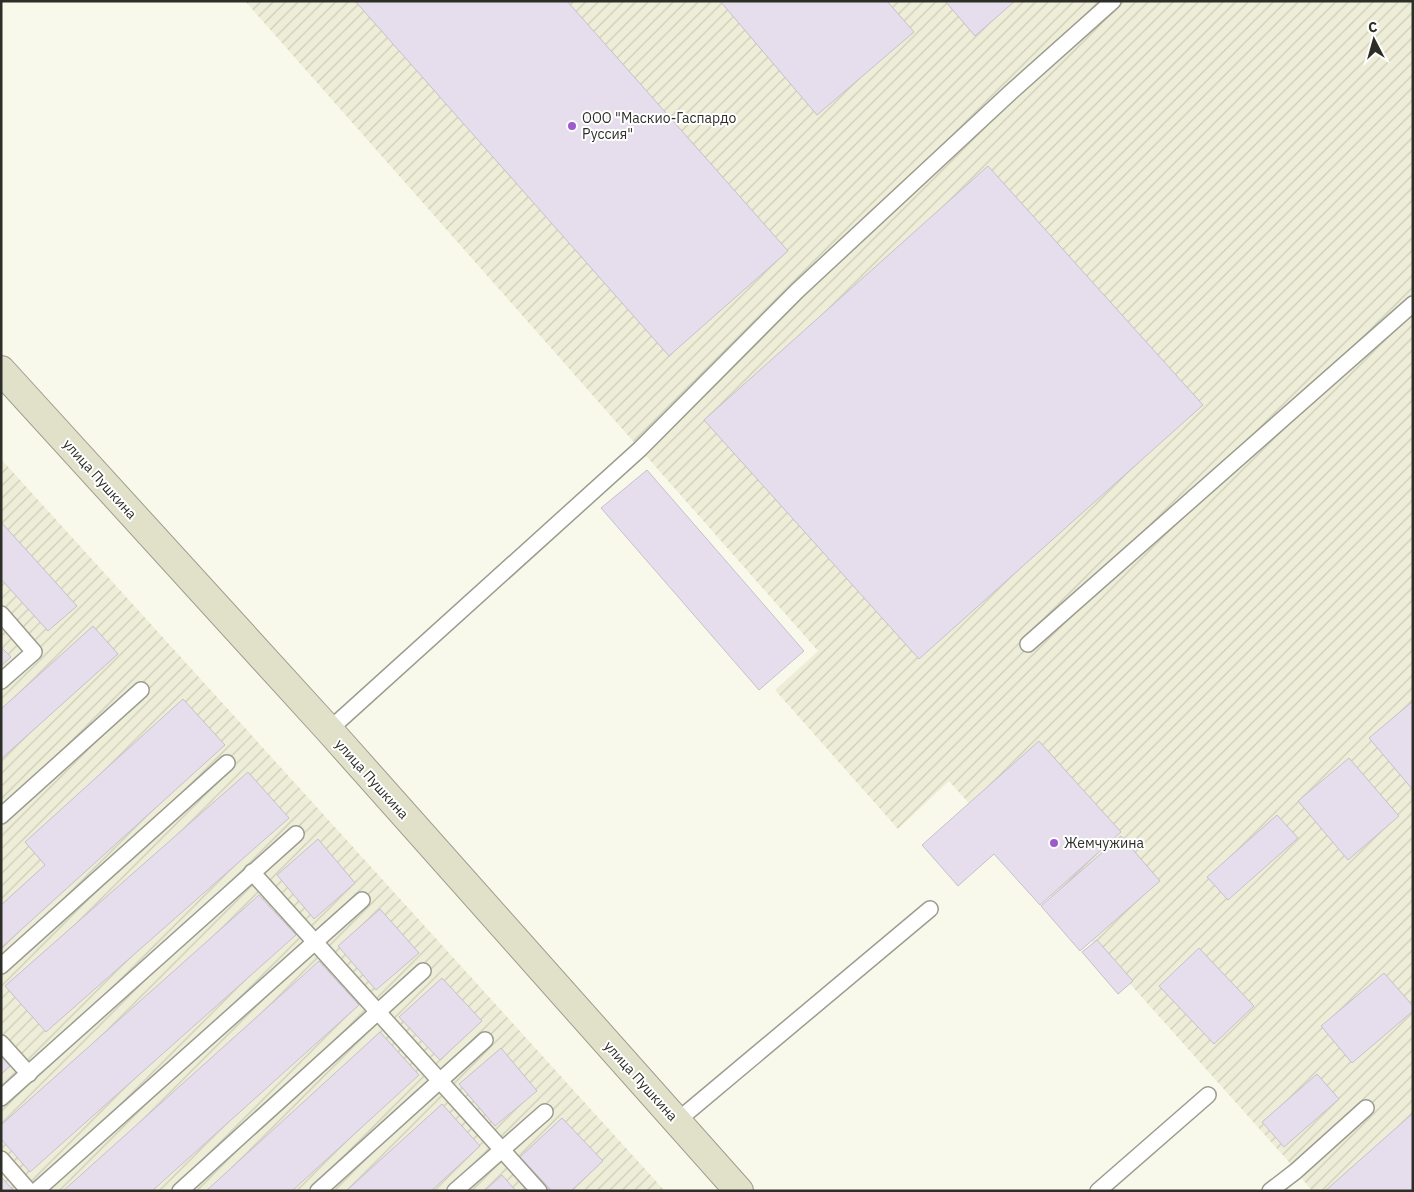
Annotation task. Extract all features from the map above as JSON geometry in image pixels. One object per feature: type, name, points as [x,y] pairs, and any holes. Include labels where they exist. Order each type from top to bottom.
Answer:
[{"type":"main road","name":"улица Пушкина","points":[[1,370],[329,730],[739,1191]]},
{"type":"lane","points":[[329,730],[640,449],[797,291],[1011,92],[1113,1]]},
{"type":"lane","points":[[1028,644],[1413,304]]},
{"type":"lane","points":[[1,614],[34,652],[1,681]]},
{"type":"lane","points":[[1,816],[141,690]]},
{"type":"lane","points":[[1,966],[227,763]]},
{"type":"lane","points":[[1,1098],[296,834]]},
{"type":"lane","points":[[252,872],[539,1191]]},
{"type":"lane","points":[[36,1191],[362,900]]},
{"type":"lane","points":[[677,1121],[930,909]]},
{"type":"lane","points":[[180,1191],[424,971]]},
{"type":"lane","points":[[318,1191],[485,1040]]},
{"type":"lane","points":[[1,1043],[29,1074]]},
{"type":"lane","points":[[1098,1191],[1208,1095]]},
{"type":"lane","points":[[1270,1191],[1296,1171],[1366,1108]]},
{"type":"lane","points":[[455,1191],[545,1112]]},
{"type":"lane","points":[[1,1159],[29,1191]]},
{"type":"shaded area","points":[[245,1],[1413,1],[1413,1191],[1312,1191],[1288,1161],[949,781],[898,829],[775,690],[818,651]]},
{"type":"shaded area","points":[[1,459],[665,1191],[1,1191]]},
{"type":"building","name":"ООО \"Маскио-Гаспардо Руссия\"","points":[[355,1],[567,1],[788,251],[669,356]]},
{"type":"building","points":[[720,1],[887,1],[914,32],[817,115]]},
{"type":"building","points":[[945,1],[1015,1],[975,36]]},
{"type":"building","points":[[988,166],[1203,405],[919,659],[704,420]]},
{"type":"building","points":[[647,470],[804,651],[759,690],[601,508]]},
{"type":"building","points":[[1,522],[77,606],[48,631],[1,579]]},
{"type":"building","points":[[93,626],[118,654],[1,759],[1,709]]},
{"type":"building","points":[[1,647],[11,657],[1,666]]},
{"type":"building","points":[[183,699],[225,745],[1,948],[1,905],[45,865],[25,842]]},
{"type":"building","points":[[1413,701],[1413,790],[1369,738]]},
{"type":"building","points":[[1039,741],[1121,832],[1040,905],[994,854],[958,886],[922,845]]},
{"type":"building","points":[[1349,758],[1399,816],[1348,860],[1298,801]]},
{"type":"building","points":[[248,772],[289,818],[46,1032],[5,986]]},
{"type":"building","points":[[1277,815],[1298,838],[1228,900],[1207,877]]},
{"type":"building","points":[[1121,836],[1160,881],[1080,951],[1041,906]]},
{"type":"building","points":[[318,839],[355,883],[314,919],[277,875]]},
{"type":"building","points":[[259,895],[296,935],[30,1172],[1,1139],[1,1125]]},
{"type":"building","points":[[380,909],[419,953],[376,990],[338,946]]},
{"type":"building","points":[[1097,940],[1133,981],[1118,994],[1082,952]]},
{"type":"building","points":[[1199,948],[1254,1006],[1214,1044],[1159,986]]},
{"type":"building","points":[[319,961],[359,1005],[152,1191],[63,1191]]},
{"type":"building","points":[[1384,973],[1413,1006],[1413,1011],[1352,1063],[1321,1026]]},
{"type":"building","points":[[442,978],[482,1021],[440,1060],[399,1017]]},
{"type":"building","points":[[380,1032],[419,1075],[292,1191],[206,1191]]},
{"type":"building","points":[[501,1048],[537,1091],[495,1126],[459,1084]]},
{"type":"building","points":[[1,1056],[10,1066],[1,1074]]},
{"type":"building","points":[[1317,1074],[1339,1099],[1284,1147],[1262,1122]]},
{"type":"building","points":[[442,1104],[480,1146],[431,1191],[346,1191]]},
{"type":"building","points":[[1413,1113],[1413,1191],[1325,1191]]},
{"type":"building","points":[[562,1118],[603,1161],[571,1191],[552,1191],[520,1157]]},
{"type":"building","points":[[502,1175],[516,1191],[484,1191]]},
{"type":"building","points":[[1,1177],[14,1191],[1,1191]]},
{"type":"place","name":"ООО \"Маскио-Гаспардо Руссия\"","points":[[572,126]]},
{"type":"place","name":"Жемчужина","points":[[1054,843]]}]
